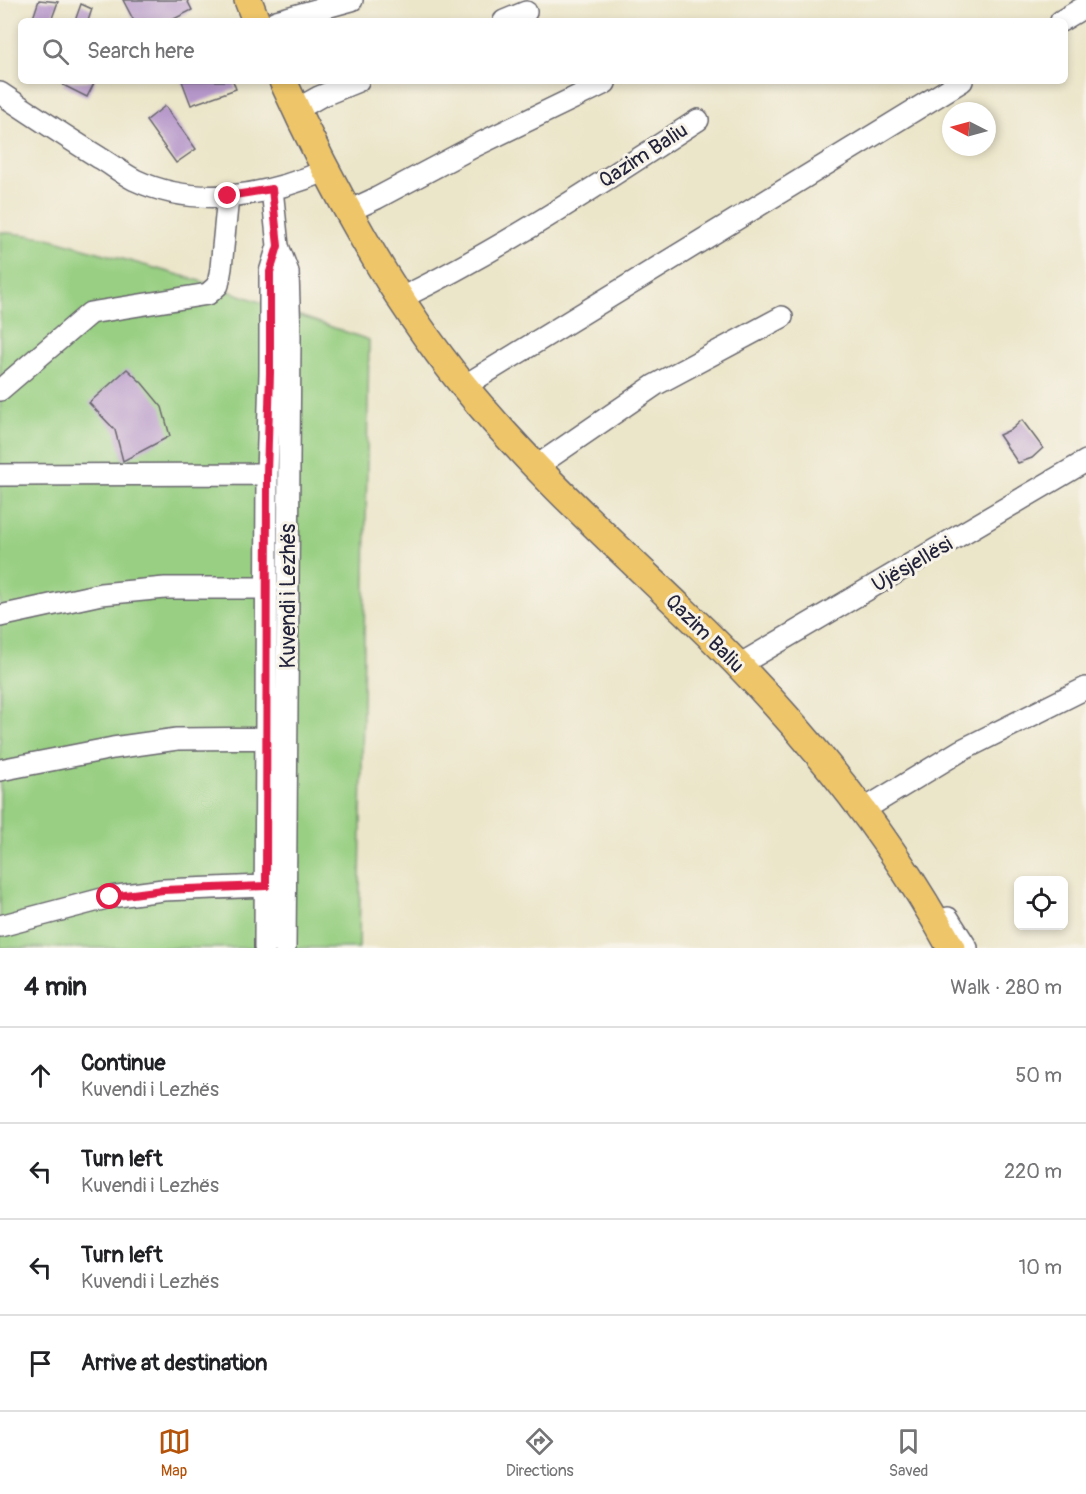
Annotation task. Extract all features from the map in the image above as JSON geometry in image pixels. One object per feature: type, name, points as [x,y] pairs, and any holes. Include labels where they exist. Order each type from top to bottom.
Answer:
[{"type":"main road","points":[[248,0],[255,18]]},
{"type":"main road","name":"Qazim Baliu","points":[[284,84],[327,170],[365,238],[401,298],[464,386],[610,542],[685,611],[738,665],[818,754],[863,810],[931,911],[951,948]]},
{"type":"street","points":[[287,18],[352,0]]},
{"type":"street","points":[[1066,18],[1086,6]]},
{"type":"street","points":[[511,18],[526,12]]},
{"type":"street","points":[[296,110],[351,84]]},
{"type":"street","points":[[349,211],[602,84]]},
{"type":"street","points":[[464,386],[957,84]]},
{"type":"street","points":[[0,93],[135,180],[166,191],[197,197],[228,196],[272,189],[327,170]]},
{"type":"street","name":"Qazim Baliu","points":[[401,298],[470,262],[698,120]]},
{"type":"street","name":"Kuvendi i Lezhës","points":[[272,189],[278,246],[288,272],[290,337],[285,948]]},
{"type":"street","points":[[0,390],[90,313],[208,294],[218,285],[228,196]]},
{"type":"street","name":"Kuvendi i Lezhës","points":[[265,948],[270,272],[278,246]]},
{"type":"street","points":[[537,466],[655,385],[782,317]]},
{"type":"street","name":"Ujësjellësi","points":[[738,665],[1086,461]]},
{"type":"street","points":[[0,475],[267,474]]},
{"type":"street","name":"Kuvendi i Lezhës","points":[[0,616],[101,594],[165,588],[267,588]]},
{"type":"street","points":[[863,810],[960,751],[1086,688]]},
{"type":"street","points":[[0,770],[113,748],[177,739],[287,738]]},
{"type":"street","points":[[0,926],[110,897],[163,890],[266,886]]},
{"type":"street","name":"Qazim Baliu","points":[[931,911],[938,909],[944,912],[967,948]]},
{"type":"green space","points":[[0,232],[45,237],[197,280],[369,340],[359,948],[0,948]]},
{"type":"building","points":[[39,0],[58,2],[52,18],[33,18]]},
{"type":"building","points":[[123,0],[187,0],[192,10],[176,18],[132,18]]},
{"type":"building","points":[[81,4],[92,9],[89,18],[76,18]]},
{"type":"building","points":[[64,84],[94,84],[87,97]]},
{"type":"building","points":[[183,84],[234,84],[236,89],[191,105]]},
{"type":"building","points":[[165,106],[196,149],[176,163],[146,121]]},
{"type":"building","points":[[127,369],[162,407],[170,436],[123,461],[115,430],[89,403]]},
{"type":"building","points":[[1022,420],[1043,448],[1032,458],[1018,463],[999,435],[1012,429]]},
{"type":"route","points":[[110,897],[163,890],[266,886],[265,738],[270,272],[278,246],[272,189],[228,196]]}]
